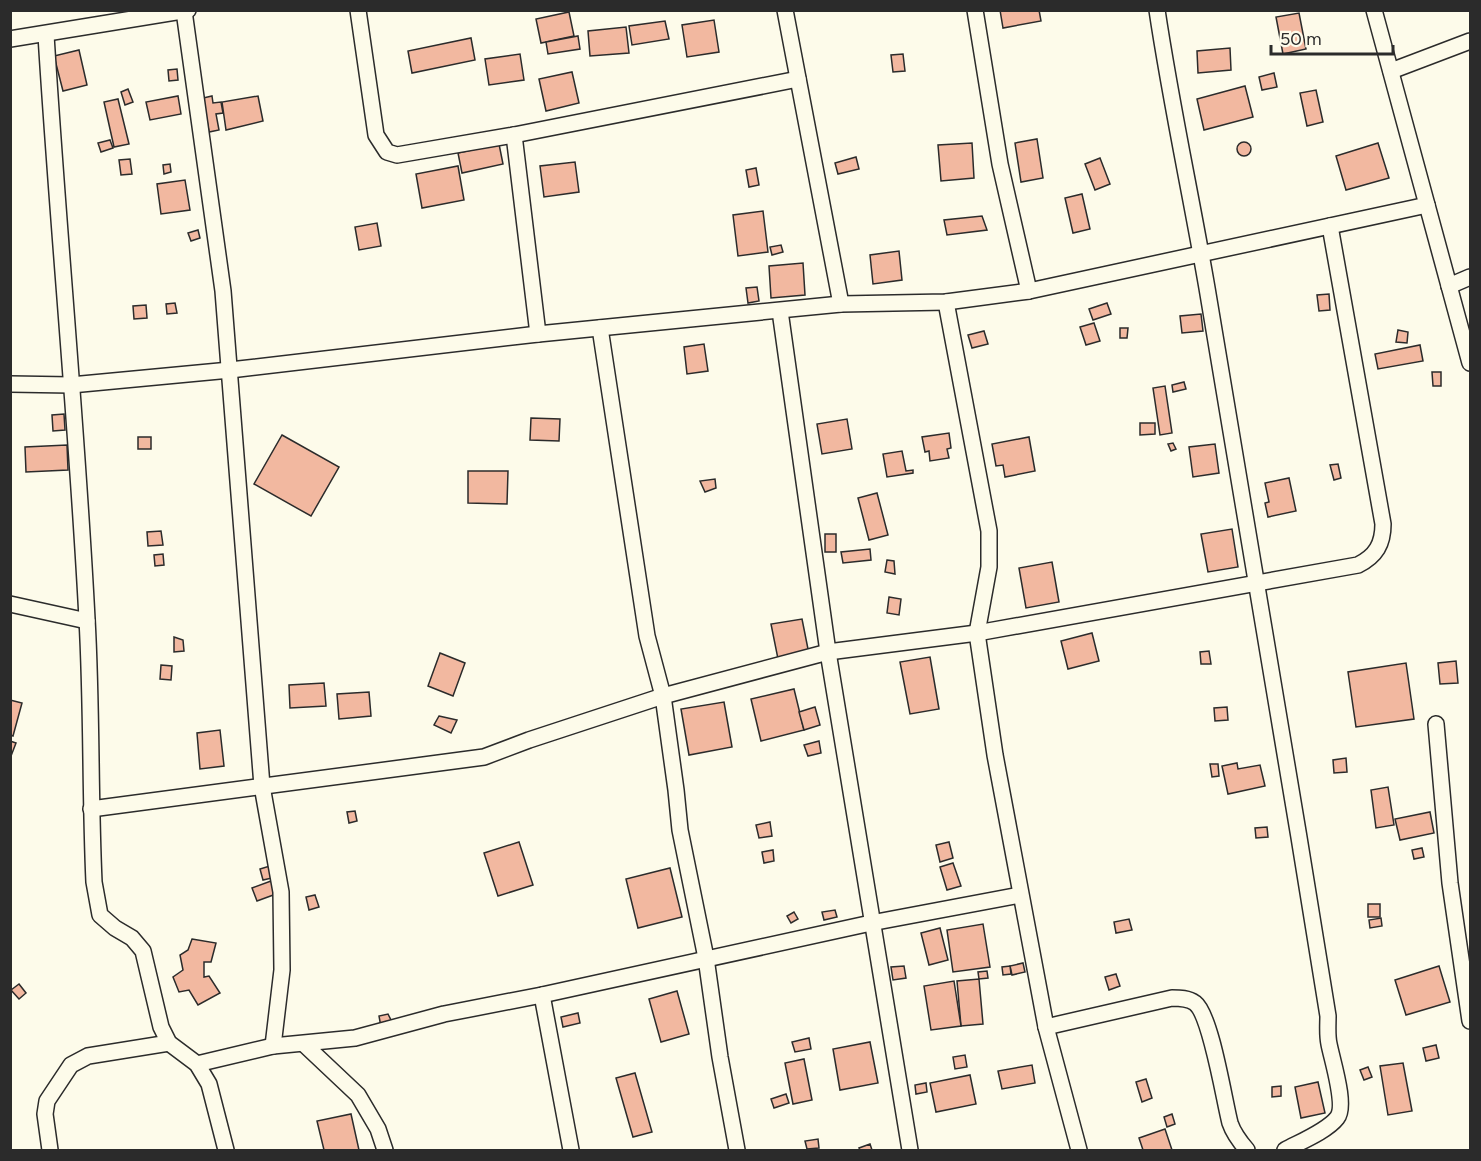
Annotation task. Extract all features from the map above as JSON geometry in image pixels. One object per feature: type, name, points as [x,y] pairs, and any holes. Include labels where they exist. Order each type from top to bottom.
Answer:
[{"type":"street","points":[[358,10],[376,135],[387,152],[397,155],[514,135],[798,79]]},
{"type":"street","points":[[785,10],[841,304]]},
{"type":"street","points":[[975,10],[1000,164],[1029,291]]},
{"type":"street","points":[[1157,10],[1170,96],[1201,254],[1257,582],[1328,1016],[1328,1043],[1335,1067],[1341,1108],[1339,1116],[1330,1125],[1285,1150]]},
{"type":"street","points":[[1374,10],[1470,363]]},
{"type":"street","points":[[10,39],[186,11],[223,291],[262,786],[281,892],[282,970],[273,1046]]},
{"type":"street","points":[[46,35],[76,436],[87,621],[94,882],[100,915],[115,928],[132,938],[143,951],[161,1027],[169,1043],[197,1064],[209,1084],[226,1150]]},
{"type":"street","points":[[1391,71],[1470,41]]},
{"type":"street","points":[[514,135],[538,334]]},
{"type":"street","points":[[10,384],[71,385],[230,370],[538,334],[841,304],[946,302],[1029,291],[1427,205]]},
{"type":"street","points":[[91,809],[484,757],[663,696],[828,652],[977,633],[1358,565],[1375,553],[1383,535],[1383,524],[1330,226]]},
{"type":"street","points":[[1449,286],[1470,278]]},
{"type":"street","points":[[946,302],[989,531],[988,567],[977,633],[994,755],[1046,1027],[1079,1150]]},
{"type":"street","points":[[780,311],[828,652],[910,1150]]},
{"type":"street","points":[[600,328],[647,636],[663,696],[680,830],[706,958],[720,1057],[737,1150]]},
{"type":"street","points":[[10,604],[87,621]]},
{"type":"street","points":[[1436,724],[1450,883],[1470,1021]]},
{"type":"street","points":[[197,1064],[273,1046],[304,1045],[355,1038],[444,1014],[872,923],[1020,895]]},
{"type":"street","points":[[542,995],[571,1150]]},
{"type":"street","points":[[1046,1027],[1172,998],[1186,999],[1196,1004],[1204,1018],[1231,1125],[1247,1150]]},
{"type":"street","points":[[50,1150],[45,1114],[47,1101],[71,1065],[88,1056],[169,1043]]},
{"type":"street","points":[[304,1045],[358,1095],[378,1129],[385,1150]]},
{"type":"building","points":[[1000,10],[1039,10],[1041,21],[1003,28]]},
{"type":"building","points":[[569,12],[574,36],[541,43],[536,19]]},
{"type":"building","points":[[1299,13],[1306,49],[1283,54],[1276,17]]},
{"type":"building","points":[[714,20],[719,52],[687,57],[682,25]]},
{"type":"building","points":[[665,21],[669,39],[632,45],[629,26]]},
{"type":"building","points":[[626,27],[629,53],[590,56],[588,31]]},
{"type":"building","points":[[578,36],[580,49],[548,54],[546,42]]},
{"type":"building","points":[[471,38],[475,60],[412,73],[408,51]]},
{"type":"building","points":[[1230,48],[1231,70],[1198,73],[1197,51]]},
{"type":"building","points":[[79,50],[87,85],[63,91],[54,56]]},
{"type":"building","points":[[520,54],[524,80],[489,85],[485,59]]},
{"type":"building","points":[[903,54],[905,71],[893,72],[891,55]]},
{"type":"building","points":[[177,69],[178,80],[169,81],[168,70]]},
{"type":"building","points":[[572,72],[579,103],[546,111],[539,79]]},
{"type":"building","points":[[1274,73],[1277,87],[1262,90],[1259,77]]},
{"type":"building","points":[[1245,86],[1253,117],[1204,130],[1197,99]]},
{"type":"building","points":[[128,89],[133,102],[125,105],[121,92]]},
{"type":"building","points":[[1316,90],[1323,122],[1307,126],[1300,93]]},
{"type":"building","points":[[178,96],[181,114],[150,120],[146,102]]},
{"type":"building","points":[[212,96],[213,103],[221,102],[223,113],[216,114],[219,130],[209,132],[203,98]]},
{"type":"building","points":[[258,96],[263,121],[226,130],[222,102]]},
{"type":"building","points":[[118,99],[129,144],[114,147],[104,102]]},
{"type":"building","points":[[1037,139],[1043,178],[1021,182],[1015,143]]},
{"type":"building","points":[[110,140],[113,148],[101,152],[98,143]]},
{"type":"building","points":[[1244,142],[1249,144],[1251,149],[1249,154],[1244,156],[1239,154],[1237,149],[1239,144]]},
{"type":"building","points":[[972,143],[974,178],[941,181],[938,145]]},
{"type":"building","points":[[1378,143],[1389,178],[1346,190],[1336,156]]},
{"type":"building","points":[[499,144],[503,164],[462,173],[458,153]]},
{"type":"building","points":[[856,157],[859,169],[838,174],[835,163]]},
{"type":"building","points":[[1100,158],[1110,184],[1095,190],[1085,164]]},
{"type":"building","points":[[130,159],[132,174],[121,175],[119,160]]},
{"type":"building","points":[[575,162],[579,192],[544,197],[540,166]]},
{"type":"building","points":[[170,164],[171,172],[164,174],[163,165]]},
{"type":"building","points":[[458,166],[464,200],[422,208],[416,174]]},
{"type":"building","points":[[756,168],[759,185],[749,187],[746,170]]},
{"type":"building","points":[[185,180],[190,210],[161,214],[157,184]]},
{"type":"building","points":[[1082,194],[1090,229],[1073,233],[1065,198]]},
{"type":"building","points":[[763,211],[768,252],[738,256],[733,215]]},
{"type":"building","points":[[982,216],[987,230],[947,235],[944,220]]},
{"type":"building","points":[[377,223],[381,246],[359,250],[355,227]]},
{"type":"building","points":[[198,230],[200,238],[191,241],[188,233]]},
{"type":"building","points":[[781,245],[783,252],[772,255],[770,247]]},
{"type":"building","points":[[899,251],[902,280],[873,284],[870,255]]},
{"type":"building","points":[[803,263],[805,295],[771,298],[769,266]]},
{"type":"building","points":[[757,287],[759,301],[748,303],[746,288]]},
{"type":"building","points":[[1329,294],[1330,310],[1319,311],[1317,295]]},
{"type":"building","points":[[175,303],[177,313],[167,314],[166,304]]},
{"type":"building","points":[[1107,303],[1111,314],[1093,320],[1089,309]]},
{"type":"building","points":[[146,305],[147,318],[134,319],[133,306]]},
{"type":"building","points":[[1201,314],[1203,331],[1182,333],[1180,316]]},
{"type":"building","points":[[1094,323],[1100,341],[1086,345],[1080,327]]},
{"type":"building","points":[[1120,328],[1128,328],[1127,338],[1120,338]]},
{"type":"building","points":[[1398,330],[1408,332],[1407,343],[1396,342]]},
{"type":"building","points":[[984,331],[988,344],[972,348],[968,335]]},
{"type":"building","points":[[704,344],[708,371],[687,374],[684,347]]},
{"type":"building","points":[[1420,345],[1423,361],[1378,369],[1375,354]]},
{"type":"building","points":[[1432,372],[1441,372],[1441,386],[1433,386]]},
{"type":"building","points":[[1184,382],[1186,389],[1173,392],[1172,385]]},
{"type":"building","points":[[1165,386],[1172,433],[1160,435],[1153,388]]},
{"type":"building","points":[[64,414],[65,430],[53,431],[52,415]]},
{"type":"building","points":[[531,418],[560,419],[559,441],[530,440]]},
{"type":"building","points":[[847,419],[852,449],[822,454],[817,424]]},
{"type":"building","points":[[1140,423],[1155,423],[1155,434],[1140,435]]},
{"type":"building","points":[[949,433],[951,448],[947,449],[949,458],[930,461],[929,451],[925,452],[922,437]]},
{"type":"building","points":[[282,435],[339,467],[311,516],[254,484]]},
{"type":"building","points":[[138,437],[151,437],[151,449],[138,449]]},
{"type":"building","points":[[1029,437],[1035,471],[1005,477],[1003,465],[996,466],[992,444]]},
{"type":"building","points":[[1173,443],[1176,449],[1171,451],[1168,444]]},
{"type":"building","points":[[1215,444],[1219,473],[1193,477],[1189,447]]},
{"type":"building","points":[[67,445],[68,470],[26,472],[25,447]]},
{"type":"building","points":[[902,451],[906,471],[913,470],[913,473],[887,477],[883,454]]},
{"type":"building","points":[[1338,464],[1341,478],[1334,480],[1330,465]]},
{"type":"building","points":[[468,471],[508,471],[507,504],[468,503]]},
{"type":"building","points":[[1289,478],[1296,511],[1268,517],[1265,503],[1269,502],[1265,483]]},
{"type":"building","points":[[715,479],[716,488],[705,492],[700,481]]},
{"type":"building","points":[[877,493],[888,535],[869,540],[858,498]]},
{"type":"building","points":[[1232,529],[1238,567],[1208,572],[1201,534]]},
{"type":"building","points":[[161,531],[163,545],[148,546],[147,532]]},
{"type":"building","points":[[825,534],[836,534],[836,552],[825,552]]},
{"type":"building","points":[[870,549],[871,560],[843,563],[841,552]]},
{"type":"building","points":[[163,554],[164,565],[155,566],[154,555]]},
{"type":"building","points":[[887,560],[894,561],[895,574],[885,572]]},
{"type":"building","points":[[1052,562],[1059,602],[1026,608],[1019,568]]},
{"type":"building","points":[[889,597],[901,599],[899,615],[887,613]]},
{"type":"building","points":[[802,619],[809,654],[778,659],[771,624]]},
{"type":"building","points":[[1092,633],[1099,661],[1068,669],[1061,641]]},
{"type":"building","points":[[174,637],[183,640],[184,651],[174,652]]},
{"type":"building","points":[[1209,651],[1211,664],[1201,664],[1200,652]]},
{"type":"building","points":[[440,653],[465,663],[453,696],[428,686]]},
{"type":"building","points":[[930,657],[939,709],[910,714],[900,662]]},
{"type":"building","points":[[1456,661],[1458,683],[1440,684],[1438,663]]},
{"type":"building","points":[[1406,663],[1414,719],[1356,727],[1348,672]]},
{"type":"building","points":[[161,665],[172,666],[171,680],[160,679]]},
{"type":"building","points":[[324,683],[326,706],[290,708],[289,685]]},
{"type":"building","points":[[794,689],[804,730],[761,741],[751,699]]},
{"type":"building","points":[[369,692],[371,716],[339,719],[337,694]]},
{"type":"building","points":[[10,700],[22,703],[13,736],[10,735]]},
{"type":"building","points":[[724,702],[732,747],[689,755],[681,709]]},
{"type":"building","points":[[815,707],[820,725],[804,730],[799,712]]},
{"type":"building","points":[[1227,707],[1228,720],[1215,721],[1214,708]]},
{"type":"building","points":[[439,716],[457,720],[451,733],[434,725]]},
{"type":"building","points":[[220,730],[224,766],[200,769],[197,733]]},
{"type":"building","points":[[10,741],[16,743],[11,756],[10,756]]},
{"type":"building","points":[[819,741],[821,753],[808,756],[804,745]]},
{"type":"building","points":[[1346,758],[1347,772],[1334,773],[1333,760]]},
{"type":"building","points":[[1237,763],[1238,769],[1260,765],[1265,786],[1228,794],[1222,766]]},
{"type":"building","points":[[1210,764],[1218,764],[1219,776],[1212,777]]},
{"type":"building","points":[[1388,787],[1394,825],[1376,828],[1371,790]]},
{"type":"building","points":[[355,811],[357,821],[349,823],[347,812]]},
{"type":"building","points":[[1430,812],[1434,833],[1400,840],[1395,819]]},
{"type":"building","points":[[770,822],[772,836],[759,838],[756,825]]},
{"type":"building","points":[[1267,827],[1268,837],[1256,838],[1255,828]]},
{"type":"building","points":[[519,842],[533,885],[498,896],[484,853]]},
{"type":"building","points":[[949,842],[953,858],[940,862],[936,845]]},
{"type":"building","points":[[1422,848],[1424,857],[1414,859],[1412,850]]},
{"type":"building","points":[[773,850],[774,861],[764,863],[762,852]]},
{"type":"building","points":[[953,863],[961,886],[947,890],[940,867]]},
{"type":"building","points":[[273,865],[272,878],[263,880],[260,869]]},
{"type":"building","points":[[670,868],[682,917],[638,928],[626,879]]},
{"type":"building","points":[[271,881],[276,894],[257,901],[252,888]]},
{"type":"building","points":[[315,895],[319,907],[309,910],[306,897]]},
{"type":"building","points":[[1368,904],[1380,904],[1380,917],[1368,917]]},
{"type":"building","points":[[835,910],[837,917],[824,920],[822,912]]},
{"type":"building","points":[[794,912],[798,919],[791,923],[787,916]]},
{"type":"building","points":[[1381,918],[1382,926],[1370,928],[1369,920]]},
{"type":"building","points":[[1129,919],[1132,930],[1116,933],[1114,922]]},
{"type":"building","points":[[983,924],[990,967],[953,972],[947,930]]},
{"type":"building","points":[[940,928],[948,960],[929,965],[921,933]]},
{"type":"building","points":[[192,939],[216,943],[211,962],[204,962],[204,977],[209,976],[220,993],[198,1005],[189,990],[179,992],[173,977],[183,970],[180,955],[188,950]]},
{"type":"building","points":[[1023,963],[1025,972],[1012,975],[1010,966]]},
{"type":"building","points":[[904,966],[906,978],[893,980],[891,967]]},
{"type":"building","points":[[1010,966],[1011,974],[1003,975],[1002,967]]},
{"type":"building","points":[[1439,966],[1450,1002],[1406,1015],[1395,980]]},
{"type":"building","points":[[987,971],[988,978],[979,979],[978,972]]},
{"type":"building","points":[[1116,974],[1120,986],[1109,990],[1105,977]]},
{"type":"building","points":[[979,979],[983,1024],[961,1026],[957,981]]},
{"type":"building","points":[[954,981],[961,1026],[931,1030],[924,986]]},
{"type":"building","points":[[19,984],[26,993],[19,999],[11,990]]},
{"type":"building","points":[[677,991],[689,1034],[661,1042],[649,999]]},
{"type":"building","points":[[578,1013],[580,1023],[563,1027],[561,1017]]},
{"type":"building","points":[[388,1014],[393,1024],[381,1027],[379,1016]]},
{"type":"building","points":[[809,1038],[811,1049],[795,1052],[792,1042]]},
{"type":"building","points":[[870,1042],[878,1083],[840,1090],[833,1049]]},
{"type":"building","points":[[1436,1045],[1439,1058],[1426,1061],[1423,1048]]},
{"type":"building","points":[[965,1055],[967,1067],[955,1069],[953,1057]]},
{"type":"building","points":[[804,1059],[812,1100],[793,1104],[785,1063]]},
{"type":"building","points":[[1403,1063],[1412,1111],[1388,1115],[1380,1066]]},
{"type":"building","points":[[1032,1065],[1035,1083],[1002,1089],[998,1071]]},
{"type":"building","points":[[1368,1067],[1372,1077],[1364,1080],[1360,1070]]},
{"type":"building","points":[[635,1073],[652,1132],[633,1137],[616,1078]]},
{"type":"building","points":[[970,1075],[976,1104],[936,1112],[930,1083]]},
{"type":"building","points":[[1146,1079],[1152,1098],[1142,1102],[1136,1082]]},
{"type":"building","points":[[1318,1082],[1325,1113],[1301,1118],[1295,1087]]},
{"type":"building","points":[[926,1083],[927,1092],[916,1094],[915,1085]]},
{"type":"building","points":[[1281,1086],[1281,1096],[1272,1097],[1272,1087]]},
{"type":"building","points":[[786,1094],[789,1103],[774,1108],[771,1099]]},
{"type":"building","points":[[351,1114],[359,1150],[324,1150],[317,1121]]},
{"type":"building","points":[[1172,1114],[1175,1124],[1167,1127],[1164,1117]]},
{"type":"building","points":[[1165,1129],[1172,1150],[1143,1150],[1139,1138]]},
{"type":"building","points":[[818,1139],[819,1148],[807,1149],[805,1141]]},
{"type":"building","points":[[870,1144],[872,1150],[860,1150],[859,1148]]}]
